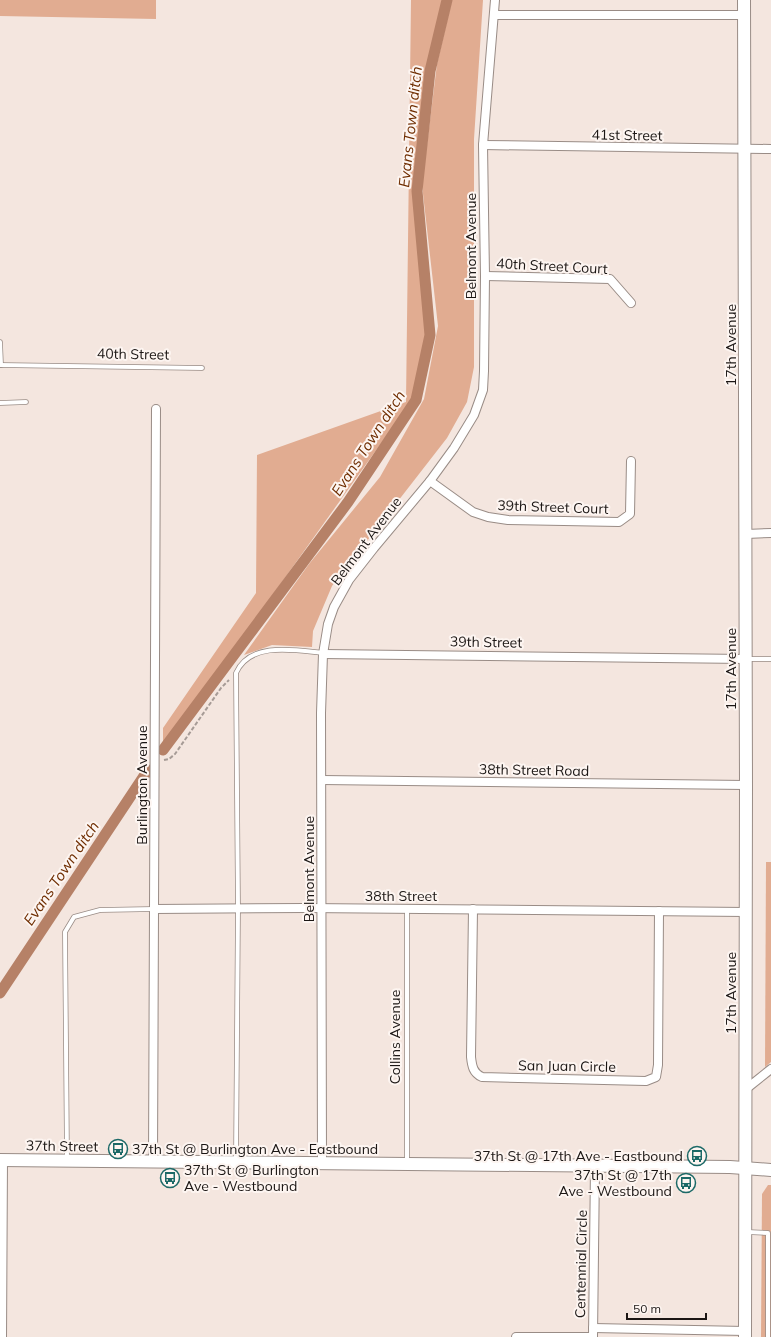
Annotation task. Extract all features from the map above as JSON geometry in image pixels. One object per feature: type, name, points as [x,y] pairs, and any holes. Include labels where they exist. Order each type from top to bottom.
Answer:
[{"type":"main road","name":"17th Avenue","points":[[744,0],[746,534],[745,1334]]},
{"type":"main road","name":"37th Street","points":[[2,1160],[67,1162],[407,1164],[595,1168],[745,1168],[771,1170]]},
{"type":"street","name":"Belmont Avenue","points":[[322,1164],[323,654],[328,624],[334,607],[349,580],[430,481],[454,448],[474,415],[483,390],[485,276],[483,145],[495,0]]},
{"type":"street","points":[[494,15],[744,15]]},
{"type":"street","name":"41st Street","points":[[483,145],[771,149]]},
{"type":"street","name":"40th Street Court","points":[[485,276],[610,279],[631,303]]},
{"type":"street","name":"Burlington Avenue","points":[[153,1162],[156,409]]},
{"type":"street","name":"39th Street Court","points":[[430,481],[472,512],[488,517],[508,520],[619,522],[630,514],[631,461]]},
{"type":"street","points":[[746,534],[771,533]]},
{"type":"street","name":"39th Street","points":[[323,654],[746,659]]},
{"type":"street","name":"38th Street Road","points":[[322,780],[746,785]]},
{"type":"street","name":"38th Street","points":[[154,909],[322,908],[746,912]]},
{"type":"street","name":"San Juan Circle","points":[[473,909],[471,1057],[472,1066],[477,1074],[482,1076],[505,1077],[646,1081],[656,1077],[658,1065],[659,911]]},
{"type":"street","points":[[746,1090],[771,1069]]},
{"type":"street","points":[[2,1160],[2,1337]]},
{"type":"street","name":"Centennial Circle","points":[[516,1337],[593,1334],[595,1168]]},
{"type":"street","points":[[593,1334],[745,1334]]},
{"type":"lane","points":[[0,342],[0,365]]},
{"type":"lane","name":"40th Street","points":[[0,365],[202,368]]},
{"type":"lane","points":[[0,402],[26,402]]},
{"type":"lane","name":"39th Street","points":[[236,673],[245,660],[267,651],[290,650],[323,654]]},
{"type":"lane","points":[[746,659],[771,659]]},
{"type":"lane","points":[[236,673],[238,908],[236,1163]]},
{"type":"lane","name":"38th Street","points":[[67,1162],[65,932],[74,917],[93,911],[154,909]]},
{"type":"lane","name":"Collins Avenue","points":[[407,909],[407,1164]]},
{"type":"lane","points":[[745,1232],[768,1233],[768,1337]]},
{"type":"path","points":[[155,761],[169,759],[176,754],[221,688],[236,673]]},
{"type":"shaded area","points":[[0,0],[156,0],[156,19],[0,16]]},
{"type":"shaded area","points":[[411,0],[442,0],[426,73],[414,192],[427,334],[412,400],[254,621],[163,744],[163,728],[256,593],[257,455],[406,402]]},
{"type":"shaded area","points":[[452,0],[483,0],[474,139],[474,367],[467,402],[447,438],[332,586],[313,631],[312,647],[272,645],[244,655],[309,564],[380,477],[424,399],[438,326],[422,185],[437,64]]},
{"type":"shaded area","points":[[766,862],[771,862],[771,1062],[765,1067]]},
{"type":"shaded area","points":[[768,1185],[771,1185],[771,1337],[761,1337],[762,1194]]},
{"type":"waterway","name":"Evans Town ditch","points":[[163,750],[348,502],[416,400],[430,335],[417,191],[430,71],[447,0]]},
{"type":"waterway","name":"Evans Town ditch","points":[[0,993],[148,770]]},
{"type":"place","name":"37th St @ Burlington Ave - Eastbound","points":[[118,1149]]},
{"type":"place","name":"37th St @ 17th Ave - Eastbound","points":[[697,1156]]},
{"type":"place","name":"37th St @ Burlington Ave - Westbound","points":[[170,1178]]},
{"type":"place","name":"37th St @ 17th Ave - Westbound","points":[[686,1183]]}]
